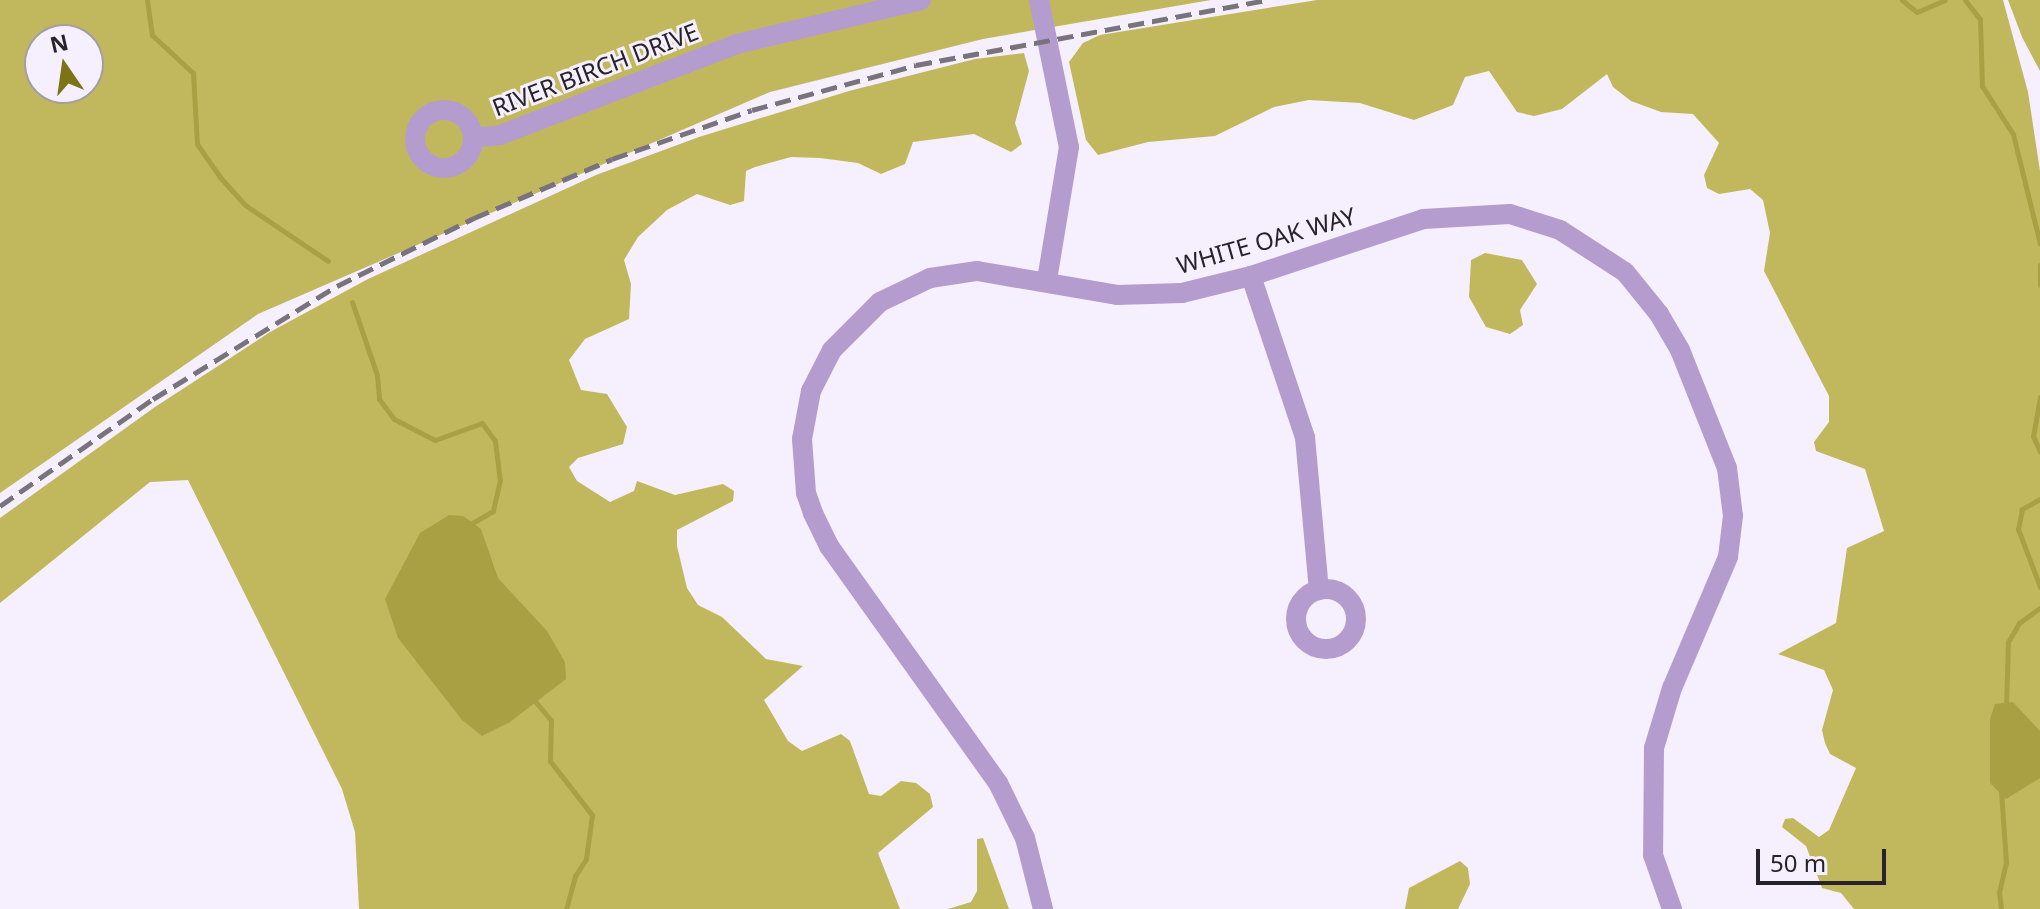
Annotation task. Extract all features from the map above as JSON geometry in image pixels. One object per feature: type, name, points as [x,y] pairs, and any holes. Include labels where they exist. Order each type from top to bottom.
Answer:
[{"type":"street","name":"RIVER BIRCH DRIVE","points":[[473,138],[500,135],[737,44],[921,0]]},
{"type":"street","points":[[1039,0],[1069,147],[1047,280]]},
{"type":"street","name":"WHITE OAK WAY","points":[[1043,909],[1025,838],[998,783],[829,546],[806,493],[802,461],[811,391],[832,350],[880,302],[930,278],[977,271],[1047,280],[1117,295],[1182,293],[1251,276],[1423,219],[1510,214],[1560,230],[1612,259],[1659,314],[1720,442],[1733,516],[1728,557],[1672,688],[1654,748],[1653,855],[1672,909]]},
{"type":"street","points":[[1251,276],[1305,437],[1319,590]]},
{"type":"shaded area","points":[[0,0],[1211,0],[983,39],[770,92],[258,314],[0,493]]},
{"type":"shaded area","points":[[1317,0],[2003,0],[2028,92],[2040,171],[2040,909],[1854,909],[1841,893],[1822,888],[1806,846],[1782,827],[1785,819],[1793,818],[1819,837],[1829,830],[1856,768],[1830,754],[1825,743],[1822,730],[1833,690],[1824,670],[1778,654],[1836,623],[1847,548],[1884,531],[1865,469],[1816,451],[1814,442],[1829,422],[1829,396],[1764,271],[1770,233],[1763,200],[1750,189],[1719,194],[1707,188],[1704,175],[1719,143],[1693,114],[1661,112],[1631,101],[1613,87],[1607,74],[1562,109],[1534,116],[1517,112],[1489,71],[1465,77],[1453,105],[1414,120],[1360,103],[1309,100],[1274,107],[1215,136],[1148,142],[1098,155],[1086,140],[1069,62],[1083,43],[1100,35]]},
{"type":"shaded area","points":[[2008,0],[2040,0],[2040,71],[2022,37]]},
{"type":"shaded area","points":[[1024,53],[1029,71],[1015,123],[1022,144],[1011,152],[974,134],[913,142],[905,164],[881,174],[858,163],[791,157],[746,171],[744,201],[730,205],[697,194],[667,210],[638,237],[624,260],[631,284],[629,319],[585,339],[569,360],[581,390],[607,394],[627,427],[623,444],[578,458],[569,467],[577,481],[610,502],[634,491],[637,481],[675,495],[723,484],[734,491],[733,501],[677,530],[677,546],[687,588],[698,605],[722,617],[766,659],[803,666],[764,700],[788,741],[802,751],[841,734],[850,741],[869,794],[881,796],[901,781],[916,783],[930,794],[933,807],[878,853],[900,909],[359,909],[355,832],[342,789],[188,480],[150,482],[0,603],[0,518],[155,407],[270,332],[368,279],[596,175],[699,137],[849,91],[975,59]]},
{"type":"shaded area","points":[[1485,253],[1522,260],[1537,284],[1520,310],[1523,325],[1510,334],[1486,327],[1469,297],[1471,260]]},
{"type":"shaded area","points":[[449,515],[463,516],[481,529],[498,578],[547,631],[565,662],[566,679],[510,722],[482,736],[462,720],[398,638],[385,599],[420,533]]},
{"type":"shaded area","points":[[2013,702],[2040,731],[2040,778],[2006,799],[1990,783],[1990,719],[1995,704]]},
{"type":"shaded area","points":[[983,838],[1009,909],[948,909],[971,902],[977,891],[977,839]]},
{"type":"shaded area","points":[[1460,861],[1468,868],[1470,884],[1458,909],[1405,909],[1409,888]]},
{"type":"waterway","points":[[147,0],[152,35],[193,73],[197,144],[219,176],[245,205],[328,261]]},
{"type":"waterway","points":[[1902,0],[1917,12],[1945,0]]},
{"type":"waterway","points":[[1965,0],[1980,19],[1982,86],[2013,134],[2040,244]]},
{"type":"waterway","points":[[2040,265],[2040,285]]},
{"type":"waterway","points":[[352,302],[377,375],[379,399],[394,419],[435,440],[482,423],[495,441],[500,480],[493,511],[469,525]]},
{"type":"waterway","points":[[2040,397],[2033,436],[2040,452]]},
{"type":"waterway","points":[[2040,499],[2022,509],[2018,529],[2040,587]]},
{"type":"waterway","points":[[2006,706],[2008,642],[2019,623],[2040,608]]},
{"type":"waterway","points":[[534,700],[551,720],[550,761],[592,815],[586,859],[575,876],[566,909]]},
{"type":"waterway","points":[[2001,791],[2006,862],[1999,892],[2001,909]]},
{"type":"railway","points":[[0,506],[153,399],[337,286],[474,218],[612,159],[752,110],[916,65],[1266,0]]}]
